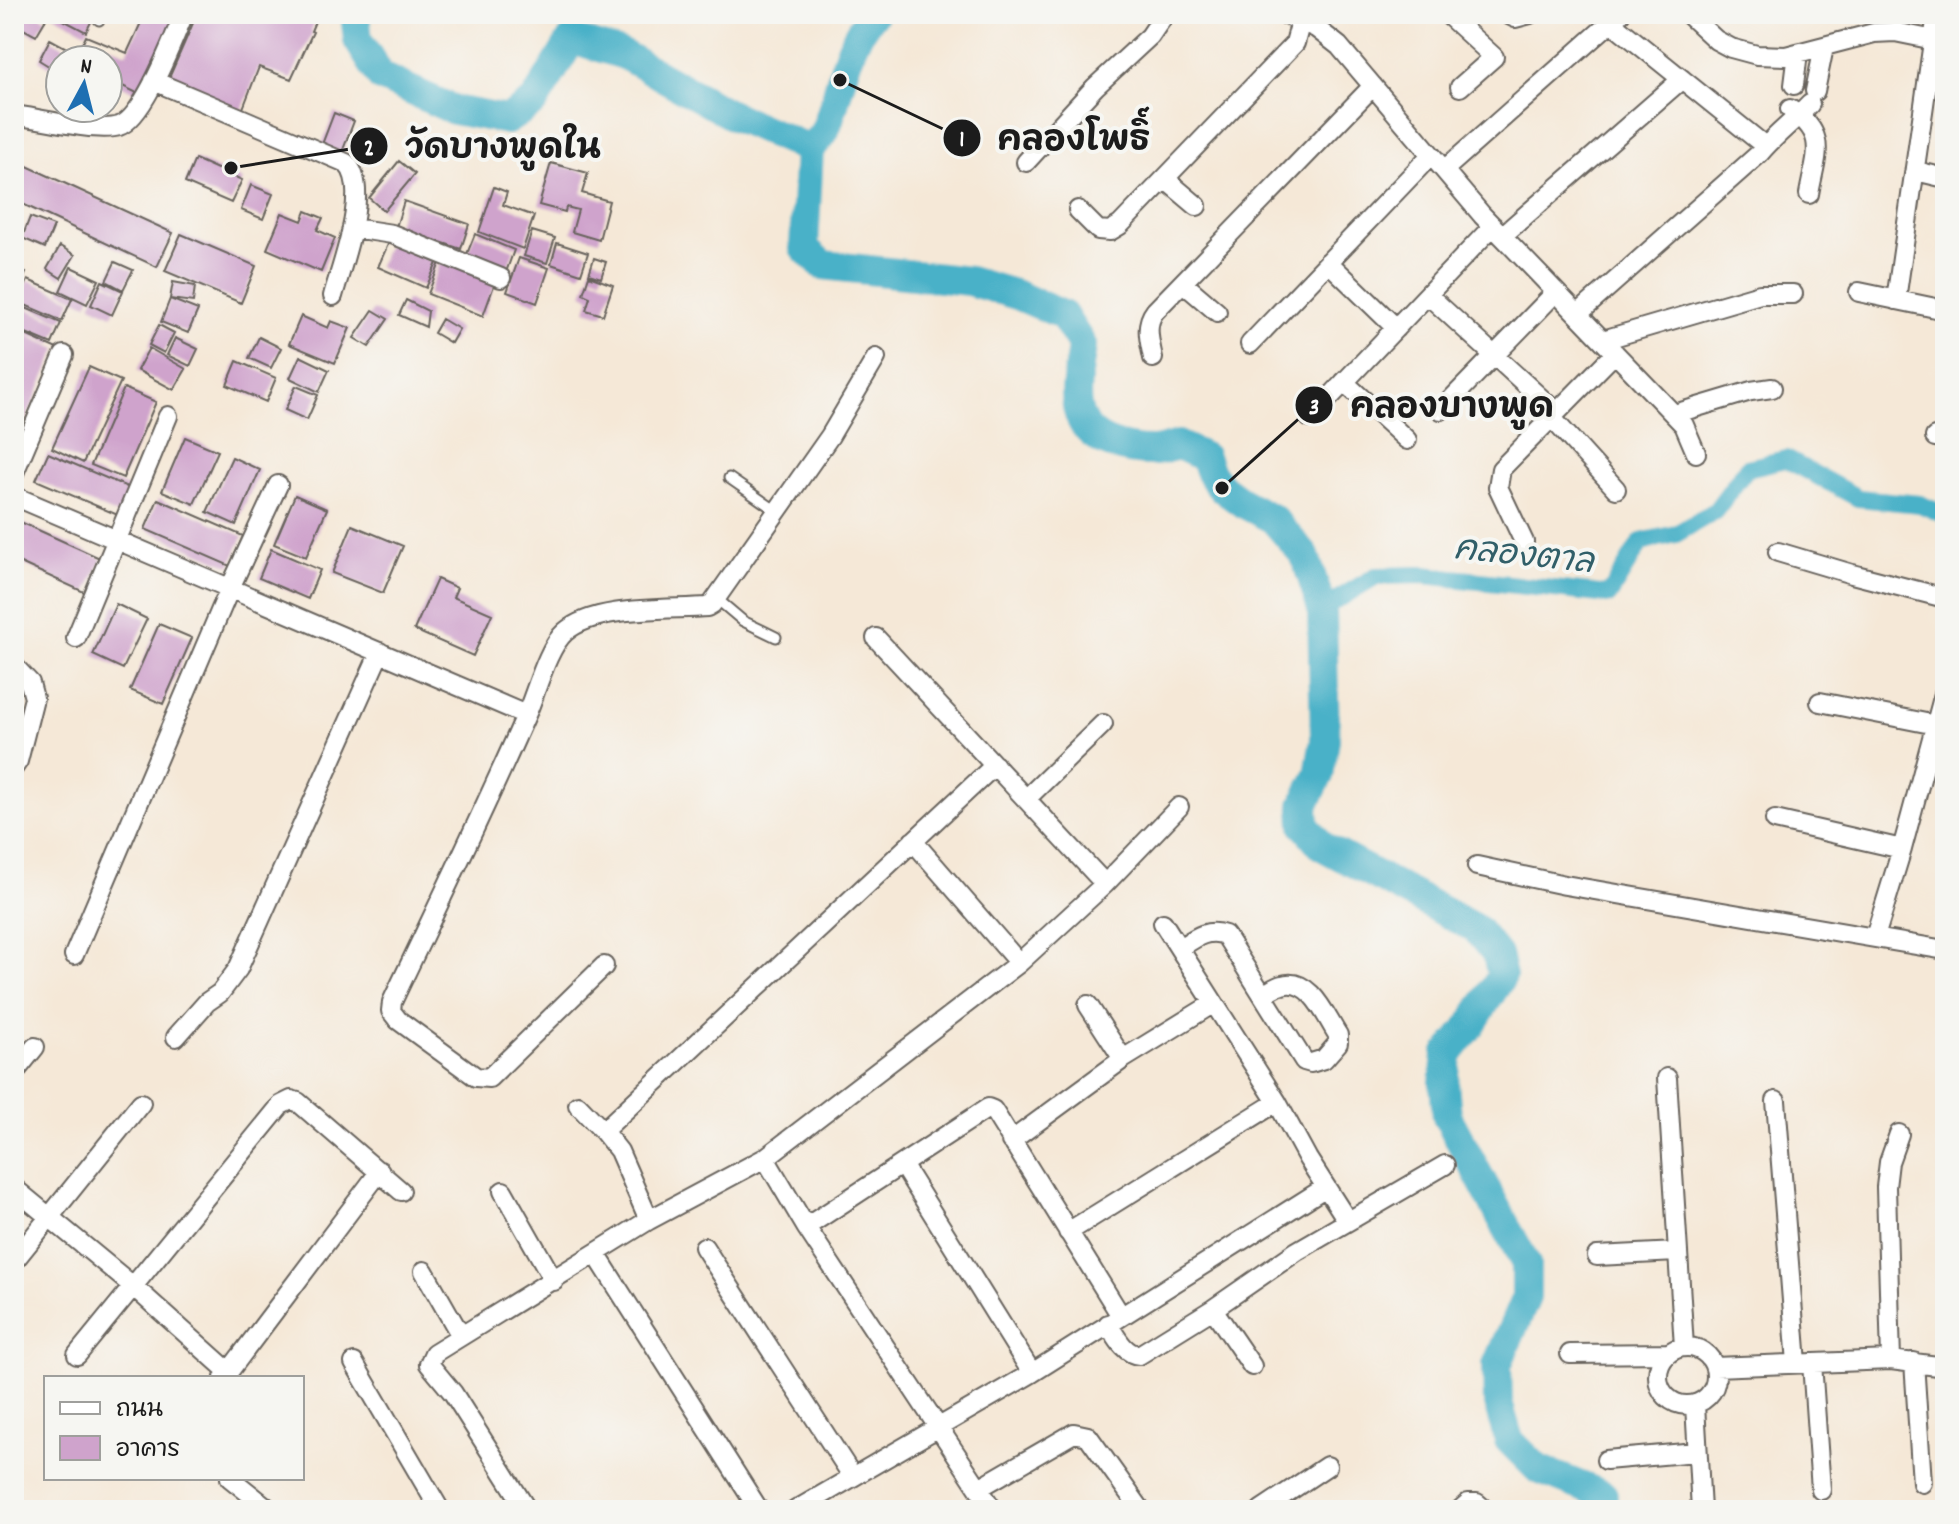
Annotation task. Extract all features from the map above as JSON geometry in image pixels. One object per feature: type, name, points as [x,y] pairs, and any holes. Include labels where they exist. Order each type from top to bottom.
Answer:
[{"type":"street","points":[[14,115],[101,127],[118,127],[131,120],[154,81],[184,14]]},
{"type":"street","points":[[1026,162],[1095,87],[1150,36],[1165,14]]},
{"type":"street","points":[[1447,14],[1494,57],[1460,87]]},
{"type":"street","points":[[1507,14],[1515,18],[1530,14]]},
{"type":"street","points":[[1688,14],[1716,40],[1757,55],[1786,56],[1874,33],[1895,32],[1939,41]]},
{"type":"street","points":[[1896,300],[1939,41],[1937,14]]},
{"type":"street","points":[[1078,210],[1098,230],[1115,229],[1295,43],[1292,18],[1316,28],[1339,46],[1498,231],[1674,414],[1689,432],[1696,453]]},
{"type":"street","points":[[1444,170],[1616,18],[1682,79],[1765,146]]},
{"type":"street","points":[[1578,314],[1765,146],[1798,104],[1824,47]]},
{"type":"street","points":[[1798,53],[1798,104],[1816,135],[1817,144],[1809,194]]},
{"type":"street","points":[[1310,418],[1428,295],[1498,231],[1682,79]]},
{"type":"street","points":[[154,81],[346,163],[357,177],[353,228],[333,296]]},
{"type":"street","points":[[1153,358],[1149,319],[1373,86]]},
{"type":"street","points":[[1250,344],[1431,155]]},
{"type":"street","points":[[1916,171],[1945,178]]},
{"type":"street","points":[[1165,179],[1197,206]]},
{"type":"street","points":[[353,228],[392,234],[501,278]]},
{"type":"street","points":[[1328,262],[1396,328]]},
{"type":"street","points":[[1183,283],[1217,312]]},
{"type":"street","points":[[1441,410],[1556,292]]},
{"type":"street","points":[[1859,292],[1945,310]]},
{"type":"street","points":[[1524,542],[1498,480],[1504,464],[1553,415],[1609,347],[1760,294],[1793,294]]},
{"type":"street","points":[[1428,295],[1553,415],[1616,489]]},
{"type":"street","points":[[14,473],[64,355]]},
{"type":"street","points":[[604,966],[489,1078],[476,1077],[402,1024],[391,1011],[392,1002],[563,633],[600,616],[707,607],[717,599],[830,436],[876,358]]},
{"type":"street","points":[[1344,382],[1407,440]]},
{"type":"street","points":[[1674,414],[1751,391],[1772,388]]},
{"type":"street","points":[[76,638],[168,416]]},
{"type":"street","points":[[74,955],[230,588],[278,485]]},
{"type":"street","points":[[14,496],[526,715]]},
{"type":"street","points":[[1778,552],[1945,598]]},
{"type":"street","points":[[876,638],[1105,884]]},
{"type":"street","points":[[176,1037],[207,1002],[220,993],[238,969],[380,652]]},
{"type":"street","points":[[14,666],[30,683],[34,698],[15,762]]},
{"type":"street","points":[[1875,937],[1945,690]]},
{"type":"street","points":[[1820,702],[1936,725]]},
{"type":"street","points":[[1027,798],[1103,724]]},
{"type":"street","points":[[603,1131],[995,765]]},
{"type":"street","points":[[527,1510],[453,1393],[429,1364],[434,1353],[649,1220],[765,1158],[1019,963],[1105,884],[1179,807]]},
{"type":"street","points":[[1775,820],[1902,849]]},
{"type":"street","points":[[913,841],[1019,963]]},
{"type":"street","points":[[1477,866],[1565,885],[1945,950]]},
{"type":"street","points":[[1163,923],[1277,1102],[1347,1220]]},
{"type":"street","points":[[1180,948],[1202,934],[1215,931],[1225,935],[1304,1061],[1318,1062],[1335,1050],[1338,1035],[1308,991],[1297,985],[1284,984],[1264,994]]},
{"type":"street","points":[[1011,1141],[1123,1059],[1214,1003]]},
{"type":"street","points":[[1088,1005],[1123,1059]]},
{"type":"street","points":[[14,1073],[35,1047]]},
{"type":"street","points":[[1570,1354],[1676,1350],[1704,1352],[1715,1367],[1716,1384],[1712,1394],[1695,1405],[1675,1403],[1661,1390],[1658,1370],[1676,1350],[1677,1252],[1667,1078]]},
{"type":"street","points":[[77,1355],[281,1105],[291,1100],[298,1102],[401,1191]]},
{"type":"street","points":[[1776,1101],[1821,1490]]},
{"type":"street","points":[[1068,1232],[1277,1102]]},
{"type":"street","points":[[14,1261],[141,1103]]},
{"type":"street","points":[[578,1105],[619,1151],[649,1220]]},
{"type":"street","points":[[806,1227],[988,1108],[993,1110],[1068,1232],[1114,1320],[1126,1350],[1131,1355],[1139,1355],[1347,1220],[1445,1165]]},
{"type":"street","points":[[1891,1360],[1886,1187],[1889,1162],[1899,1134]]},
{"type":"street","points":[[765,1158],[806,1227],[993,1510]]},
{"type":"street","points":[[903,1166],[1032,1373]]},
{"type":"street","points":[[14,1188],[134,1287],[226,1375],[380,1171]]},
{"type":"street","points":[[796,1510],[1032,1373],[1326,1187]]},
{"type":"street","points":[[503,1191],[554,1281]]},
{"type":"street","points":[[704,1247],[853,1477]]},
{"type":"street","points":[[1597,1256],[1677,1252]]},
{"type":"street","points":[[596,1254],[759,1510]]},
{"type":"street","points":[[424,1271],[461,1336]]},
{"type":"street","points":[[1213,1309],[1252,1366]]},
{"type":"street","points":[[1715,1367],[1891,1360],[1945,1367]]},
{"type":"street","points":[[1914,1362],[1922,1483]]},
{"type":"street","points":[[354,1363],[440,1510]]},
{"type":"street","points":[[1695,1405],[1701,1510]]},
{"type":"street","points":[[979,1488],[1074,1433],[1088,1436],[1141,1510]]},
{"type":"street","points":[[1606,1460],[1696,1452]]},
{"type":"street","points":[[1261,1510],[1327,1466]]},
{"type":"street","points":[[232,1480],[270,1510]]},
{"type":"street","points":[[1460,1510],[1468,1503],[1477,1503],[1485,1510]]},
{"type":"lane","points":[[729,478],[778,512]]},
{"type":"lane","points":[[717,599],[743,621],[776,637]]},
{"type":"building","points":[[14,14],[38,14],[46,19],[36,36],[14,24]]},
{"type":"building","points":[[52,14],[95,14],[86,32]]},
{"type":"building","points":[[145,14],[179,14],[141,95],[124,87],[124,52],[127,53]]},
{"type":"building","points":[[197,14],[318,14],[291,79],[259,67],[242,111],[169,78]]},
{"type":"building","points":[[86,36],[105,44],[82,44]]},
{"type":"building","points":[[334,113],[354,121],[341,155],[321,147]]},
{"type":"building","points":[[195,159],[242,180],[231,203],[185,183]]},
{"type":"building","points":[[14,160],[173,233],[157,267],[14,200]]},
{"type":"building","points":[[399,161],[415,174],[384,211],[369,198]]},
{"type":"building","points":[[551,163],[588,173],[582,193],[609,201],[599,240],[572,232],[578,210],[566,207],[565,212],[539,205]]},
{"type":"building","points":[[251,185],[273,194],[263,219],[241,210]]},
{"type":"building","points":[[494,187],[507,192],[503,205],[534,216],[523,249],[479,232]]},
{"type":"building","points":[[404,201],[469,224],[461,249],[396,227]]},
{"type":"building","points":[[306,211],[323,218],[317,230],[335,238],[321,272],[267,249],[282,213],[302,221]]},
{"type":"building","points":[[30,217],[54,226],[45,248],[22,238]]},
{"type":"building","points":[[532,231],[555,238],[547,263],[524,256]]},
{"type":"building","points":[[181,234],[256,266],[241,303],[165,271]]},
{"type":"building","points":[[475,234],[514,250],[505,275],[465,259]]},
{"type":"building","points":[[389,242],[437,263],[426,288],[378,267]]},
{"type":"building","points":[[557,243],[588,253],[581,274],[551,264]]},
{"type":"building","points":[[60,246],[75,255],[61,278],[47,269]]},
{"type":"building","points":[[519,258],[549,268],[537,303],[507,292]]},
{"type":"building","points":[[594,258],[606,262],[601,278],[589,274]]},
{"type":"building","points":[[441,260],[496,280],[483,316],[428,294]]},
{"type":"building","points":[[115,262],[133,270],[123,290],[106,281]]},
{"type":"building","points":[[14,267],[26,273],[14,297]]},
{"type":"building","points":[[71,267],[99,280],[87,304],[60,291]]},
{"type":"building","points":[[589,276],[613,285],[603,315],[586,310],[590,297],[583,294]]},
{"type":"building","points":[[28,280],[72,299],[62,321],[18,302]]},
{"type":"building","points":[[102,281],[123,291],[112,315],[91,305]]},
{"type":"building","points":[[173,282],[195,286],[193,302],[170,299]]},
{"type":"building","points":[[170,299],[198,310],[188,333],[161,322]]},
{"type":"building","points":[[406,300],[428,311],[426,327],[399,315]]},
{"type":"building","points":[[16,304],[61,323],[52,344],[14,328]]},
{"type":"building","points":[[373,310],[388,319],[369,347],[354,338]]},
{"type":"building","points":[[301,316],[328,328],[331,321],[350,328],[335,363],[289,344]]},
{"type":"building","points":[[442,319],[459,329],[451,343],[434,333]]},
{"type":"building","points":[[159,325],[174,333],[164,353],[149,345]]},
{"type":"building","points":[[19,332],[57,349],[20,433],[14,431],[14,344]]},
{"type":"building","points":[[259,337],[281,348],[271,368],[249,358]]},
{"type":"building","points":[[175,338],[198,349],[190,366],[167,355]]},
{"type":"building","points":[[149,348],[186,369],[174,390],[137,370]]},
{"type":"building","points":[[300,356],[329,370],[319,392],[290,378]]},
{"type":"building","points":[[237,361],[276,378],[266,402],[227,385]]},
{"type":"building","points":[[89,367],[121,381],[83,463],[52,448]]},
{"type":"building","points":[[296,386],[318,395],[307,420],[285,410]]},
{"type":"building","points":[[124,388],[156,402],[123,478],[91,465]]},
{"type":"building","points":[[185,437],[218,451],[194,504],[162,491]]},
{"type":"building","points":[[48,453],[132,489],[120,516],[36,480]]},
{"type":"building","points":[[232,457],[260,470],[236,525],[207,512]]},
{"type":"building","points":[[295,495],[327,509],[306,557],[274,544]]},
{"type":"building","points":[[158,499],[243,536],[230,566],[145,529]]},
{"type":"building","points":[[14,519],[102,559],[86,593],[14,560]]},
{"type":"building","points":[[352,525],[403,546],[383,593],[332,573]]},
{"type":"building","points":[[271,549],[320,570],[308,599],[259,578]]},
{"type":"building","points":[[437,579],[457,588],[453,597],[492,614],[473,656],[414,630]]},
{"type":"building","points":[[116,604],[147,619],[123,669],[93,655]]},
{"type":"building","points":[[159,624],[192,638],[163,704],[130,690]]},
{"type":"waterway","points":[[355,14],[358,40],[381,77],[454,110],[507,120],[534,102],[572,39],[624,55],[729,114],[809,149],[804,248],[823,265],[969,281],[1017,295],[1063,315],[1082,345],[1077,406],[1091,432],[1120,447],[1153,451],[1178,445],[1204,457],[1210,473],[1222,488],[1273,519],[1305,556],[1322,609],[1325,740],[1319,775],[1304,805],[1305,826],[1322,846],[1476,929],[1497,955],[1502,976],[1471,1025],[1447,1055],[1444,1083],[1447,1116],[1526,1264],[1526,1297],[1497,1365],[1498,1403],[1509,1440],[1538,1469],[1603,1495],[1602,1510]]},
{"type":"waterway","points":[[809,149],[825,130],[849,54],[863,26],[873,14]]},
{"type":"waterway","name":"คลองตาล","points":[[1322,609],[1376,576],[1424,575],[1609,595],[1641,542],[1676,534],[1715,511],[1747,468],[1786,459],[1858,498],[1920,504],[1945,515]]},
{"type":"place","name":"คลองโพธิ์","points":[[840,80]]},
{"type":"place","name":"วัดบางพูดใน","points":[[231,168]]},
{"type":"place","name":"คลองบางพูด","points":[[1222,488]]}]
